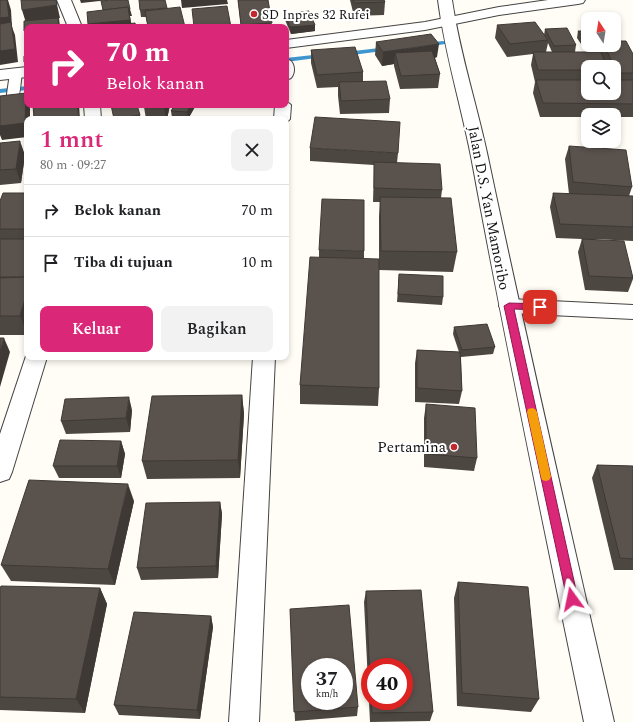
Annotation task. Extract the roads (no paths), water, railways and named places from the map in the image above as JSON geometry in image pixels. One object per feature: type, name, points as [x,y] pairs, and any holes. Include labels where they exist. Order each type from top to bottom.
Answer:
[{"type":"street","points":[[64,0],[74,24]]},
{"type":"street","name":"Jalan D.S. Yan Mamoribo","points":[[445,0],[448,22],[478,148],[509,306],[599,722]]},
{"type":"street","points":[[289,44],[386,32],[578,0]]},
{"type":"street","points":[[0,75],[17,82]]},
{"type":"street","points":[[509,306],[633,312]]},
{"type":"street","points":[[0,472],[35,360]]},
{"type":"street","points":[[244,722],[264,360]]},
{"type":"lane","points":[[0,109],[10,104],[17,82]]},
{"type":"waterway","points":[[426,45],[443,43]]},
{"type":"waterway","points":[[345,54],[388,49]]},
{"type":"waterway","points":[[289,60],[322,56]]},
{"type":"waterway","points":[[0,91],[24,88]]},
{"type":"place","name":"SD Inpres 32 Rufei","points":[[254,14]]},
{"type":"place","name":"Pertamina","points":[[454,447]]}]
